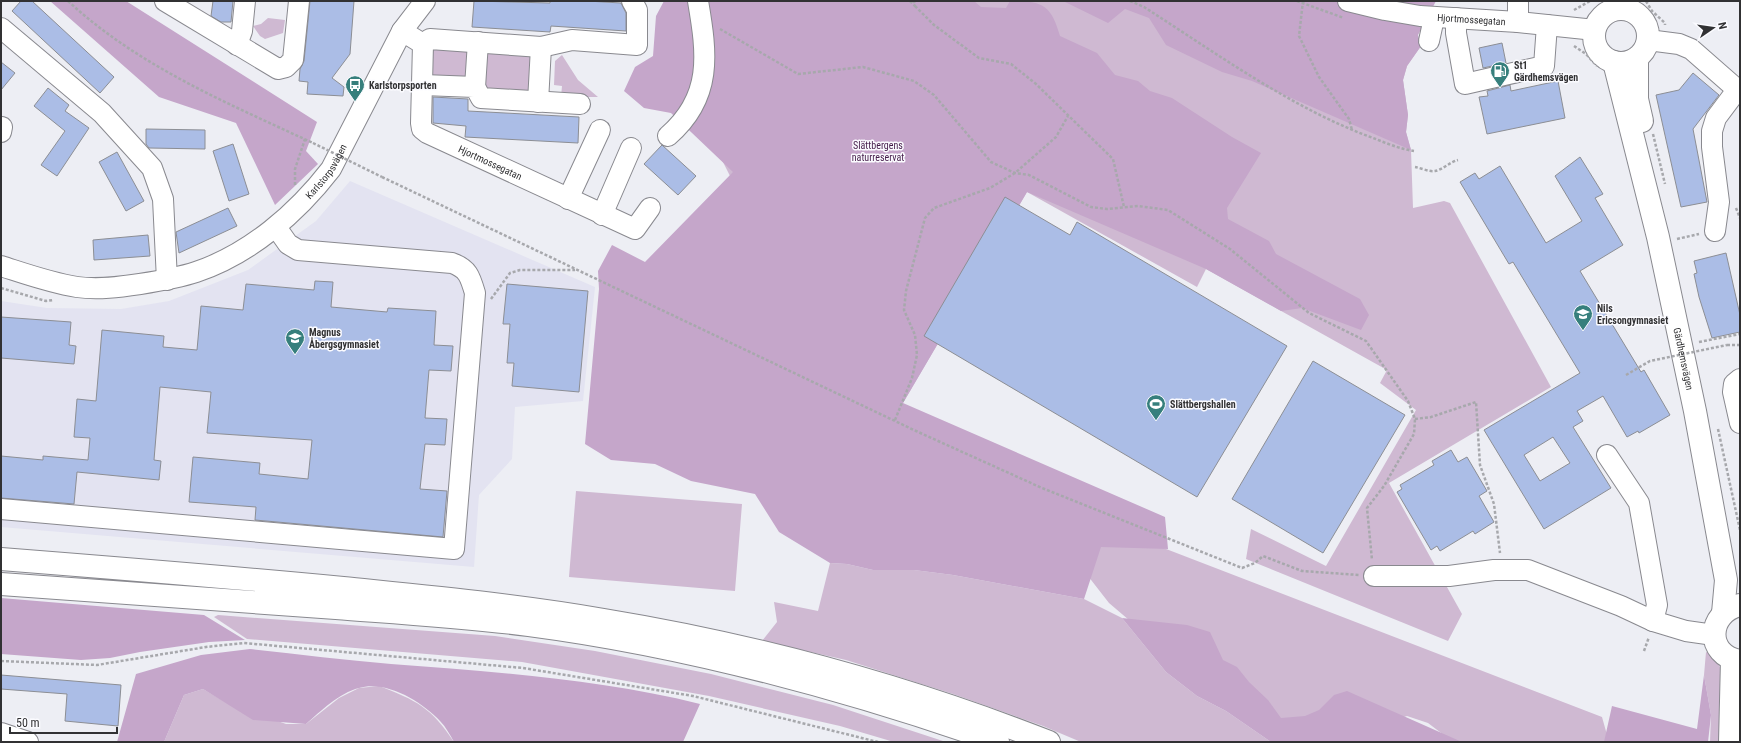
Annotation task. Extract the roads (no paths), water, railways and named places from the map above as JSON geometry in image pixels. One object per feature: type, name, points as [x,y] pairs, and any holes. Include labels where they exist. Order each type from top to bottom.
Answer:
[{"type":"main road","points":[[1640,5],[1646,26],[1656,41],[1637,58],[1626,63],[1614,62],[1605,57],[1598,50],[1595,40],[1595,30],[1601,19],[1611,6],[1625,9],[1640,5]]},
{"type":"main road","name":"Gärdhemsvägen","points":[[1637,58],[1638,99],[1705,409],[1740,584]]},
{"type":"main road","name":"Gärdhemsvägen","points":[[1614,62],[1658,237],[1695,411],[1732,609],[1716,623],[1714,635]]},
{"type":"main road","points":[[1,558],[445,598],[606,620],[709,640],[852,676],[935,701],[1048,742]]},
{"type":"main road","points":[[1,584],[452,617],[530,626],[683,653],[775,674],[932,719],[998,742]]},
{"type":"main road","points":[[1714,635],[1717,646],[1724,654],[1736,661],[1730,742]]},
{"type":"street","points":[[165,1],[278,69],[286,67],[293,60],[299,1]]},
{"type":"street","points":[[237,45],[242,31],[246,1]]},
{"type":"street","name":"Karlstorpsvägen","points":[[1,266],[78,287],[113,288],[167,280],[197,272],[231,257],[276,227],[316,189],[331,169],[402,31],[425,1]]},
{"type":"street","points":[[402,31],[423,44],[430,39],[541,46],[572,40],[637,45],[637,10],[632,1]]},
{"type":"street","points":[[668,136],[684,120],[700,94],[705,66],[698,1]]},
{"type":"street","name":"Hjortmossegatan","points":[[1348,1],[1385,10],[1434,18],[1518,22],[1595,30]]},
{"type":"street","points":[[1518,1],[1518,22]]},
{"type":"street","points":[[1429,41],[1434,18]]},
{"type":"street","points":[[1456,18],[1456,33],[1465,84],[1544,66],[1548,26]]},
{"type":"street","points":[[1,28],[102,113],[152,168],[163,199],[167,280]]},
{"type":"street","points":[[1656,41],[1679,44],[1691,49],[1739,91],[1716,118],[1712,131],[1712,147],[1719,202],[1715,230]]},
{"type":"street","points":[[478,42],[475,87],[481,98],[580,104]]},
{"type":"street","name":"Hjortmossegatan","points":[[423,44],[421,123],[422,129],[427,133],[635,229],[650,208]]},
{"type":"street","points":[[538,102],[541,46]]},
{"type":"street","points":[[423,85],[475,87]]},
{"type":"street","points":[[568,199],[600,130]]},
{"type":"street","points":[[602,215],[631,148]]},
{"type":"street","points":[[1,509],[454,549],[474,311],[475,293],[471,279],[463,267],[452,263],[298,250],[288,244],[276,227]]},
{"type":"street","points":[[1740,379],[1734,384],[1733,392],[1740,423]]},
{"type":"street","points":[[1607,454],[1639,503],[1657,605],[1650,630]]},
{"type":"street","points":[[1374,576],[1449,576],[1501,570],[1528,570],[1621,606],[1650,630],[1686,631],[1714,635]]},
{"type":"street","points":[[1,733],[28,742]]},
{"type":"place","name":"St1 Gärdhemsvägen","points":[[1500,88]]},
{"type":"place","name":"Karlstorpsporten","points":[[355,102]]},
{"type":"place","name":"Nils Ericsongymnasiet","points":[[1583,331]]},
{"type":"place","name":"Magnus Åbergsgymnasiet","points":[[295,355]]},
{"type":"place","name":"Slättbergshallen","points":[[1156,421]]},
{"type":"park label","name":"Slättbergens naturreservat","points":[[878,150]]}]
